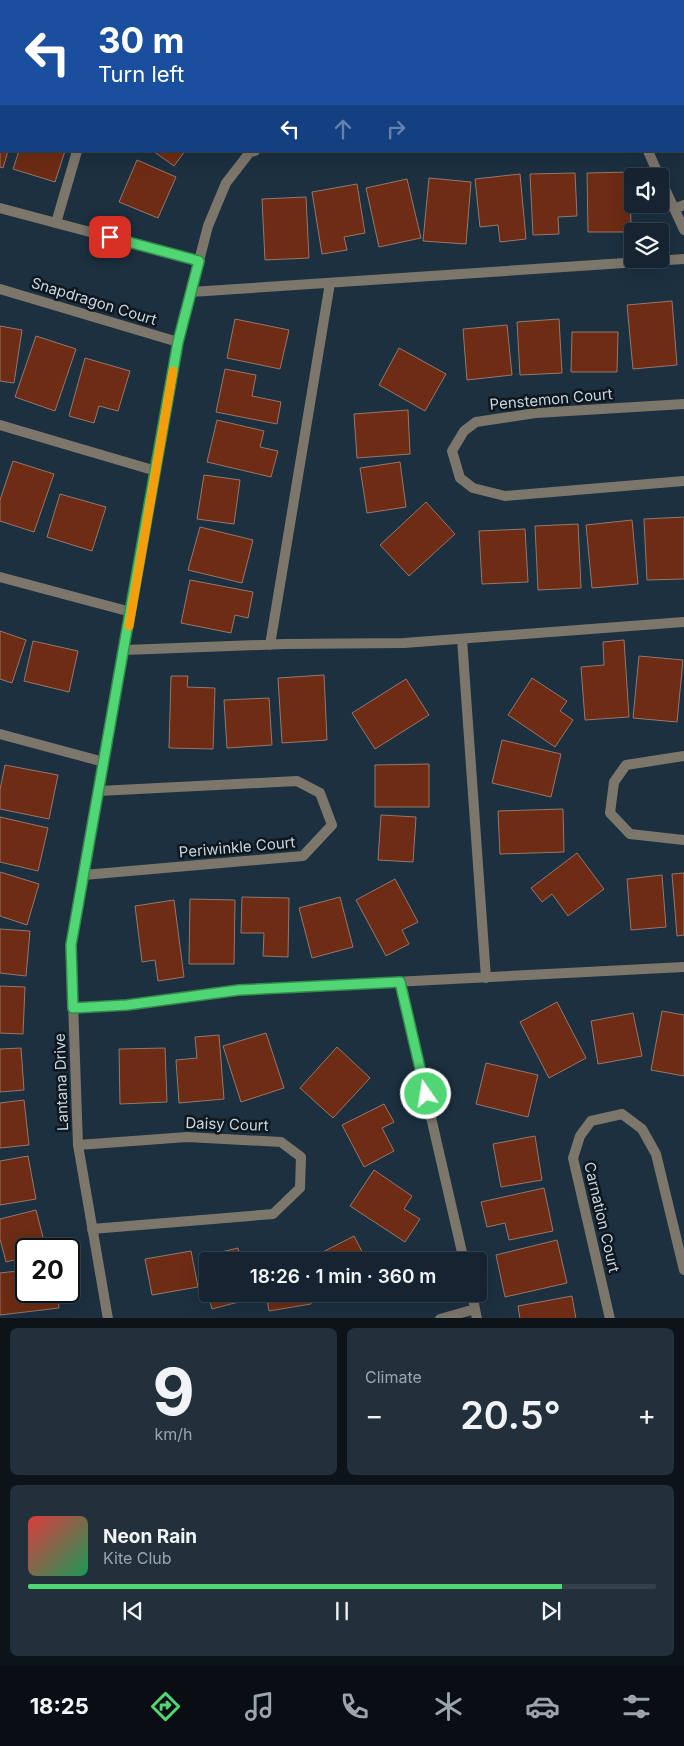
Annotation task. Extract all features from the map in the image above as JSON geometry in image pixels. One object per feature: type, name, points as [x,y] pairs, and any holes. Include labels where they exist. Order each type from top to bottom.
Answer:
[{"type":"street","points":[[34,0],[40,0]]},
{"type":"street","points":[[56,223],[78,152]]},
{"type":"street","name":"Lantana Drive","points":[[108,1318],[78,1145],[71,945],[125,650],[178,342],[208,226],[226,183],[250,152]]},
{"type":"street","points":[[648,152],[656,168]]},
{"type":"street","points":[[669,191],[679,207],[684,230]]},
{"type":"street","points":[[0,208],[199,261]]},
{"type":"street","points":[[191,292],[684,259]]},
{"type":"street","points":[[270,644],[330,283]]},
{"type":"street","name":"Snapdragon Court","points":[[0,288],[178,342]]},
{"type":"street","name":"Penstemon Court","points":[[684,404],[536,413],[476,422],[464,431],[452,451],[460,478],[473,488],[505,496],[684,482]]},
{"type":"street","points":[[0,425],[156,471]]},
{"type":"street","points":[[0,577],[131,612]]},
{"type":"street","points":[[125,650],[270,644],[404,643],[684,622]]},
{"type":"street","points":[[462,639],[486,978]]},
{"type":"street","points":[[0,734],[104,762]]},
{"type":"street","points":[[684,756],[626,766],[614,782],[610,813],[630,834],[684,840]]},
{"type":"street","name":"Periwinkle Court","points":[[84,876],[303,856],[332,825],[320,793],[297,780],[99,791]]},
{"type":"street","points":[[73,1008],[127,1005],[239,990],[684,967]]},
{"type":"street","points":[[400,982],[462,1252]]},
{"type":"street","name":"Carnation Court","points":[[610,1318],[573,1158],[580,1136],[591,1121],[622,1114],[642,1129],[656,1154],[684,1270]]},
{"type":"street","name":"Daisy Court","points":[[78,1145],[187,1137],[281,1142],[301,1157],[300,1188],[273,1214],[92,1229]]},
{"type":"street","points":[[440,1318],[476,1314]]},
{"type":"building","points":[[0,152],[8,152],[3,168],[0,167]]},
{"type":"building","points":[[19,152],[65,152],[55,182],[13,169]]},
{"type":"building","points":[[154,152],[184,152],[174,166]]},
{"type":"building","points":[[137,160],[176,177],[158,218],[119,202]]},
{"type":"building","points":[[624,172],[624,213],[631,213],[631,223],[624,223],[624,232],[588,232],[587,173]]},
{"type":"building","points":[[575,173],[577,216],[558,217],[559,234],[533,235],[530,174]]},
{"type":"building","points":[[520,174],[526,239],[500,242],[498,225],[480,227],[475,179]]},
{"type":"building","points":[[429,178],[471,182],[466,244],[423,241]]},
{"type":"building","points":[[407,179],[421,238],[379,247],[366,188]]},
{"type":"building","points":[[357,184],[365,233],[344,237],[347,250],[322,254],[312,192]]},
{"type":"building","points":[[306,197],[309,258],[265,260],[262,199]]},
{"type":"building","points":[[672,301],[677,365],[633,369],[627,305]]},
{"type":"building","points":[[235,319],[289,330],[280,369],[227,358]]},
{"type":"building","points":[[559,319],[562,373],[520,375],[517,322]]},
{"type":"building","points":[[507,325],[512,375],[467,380],[463,329]]},
{"type":"building","points":[[0,326],[22,330],[14,383],[0,381]]},
{"type":"building","points":[[572,332],[618,332],[617,372],[571,372]]},
{"type":"building","points":[[36,336],[76,349],[55,411],[15,397]]},
{"type":"building","points":[[399,348],[446,374],[425,411],[379,385]]},
{"type":"building","points":[[85,358],[130,371],[118,411],[99,406],[94,423],[69,416]]},
{"type":"building","points":[[225,369],[256,375],[252,396],[281,402],[277,424],[216,412]]},
{"type":"building","points":[[408,410],[410,454],[357,458],[354,414]]},
{"type":"building","points":[[217,420],[264,431],[260,447],[278,451],[271,477],[207,462]]},
{"type":"building","points":[[13,461],[54,474],[34,532],[0,521],[0,500]]},
{"type":"building","points":[[400,462],[406,507],[367,513],[360,468]]},
{"type":"building","points":[[204,475],[240,480],[234,524],[197,519]]},
{"type":"building","points":[[60,494],[106,507],[92,551],[47,537]]},
{"type":"building","points":[[426,502],[455,534],[409,576],[380,545]]},
{"type":"building","points":[[684,517],[684,579],[647,580],[644,519]]},
{"type":"building","points":[[632,520],[638,584],[592,588],[586,525]]},
{"type":"building","points":[[578,524],[581,588],[538,590],[535,526]]},
{"type":"building","points":[[200,527],[253,540],[242,583],[188,570]]},
{"type":"building","points":[[525,529],[528,582],[482,584],[479,531]]},
{"type":"building","points":[[190,580],[253,592],[248,618],[235,615],[231,633],[181,623]]},
{"type":"building","points":[[0,631],[26,640],[12,683],[0,679]]},
{"type":"building","points":[[624,640],[629,717],[585,720],[581,667],[604,665],[603,642]]},
{"type":"building","points":[[33,641],[78,651],[69,692],[24,681]]},
{"type":"building","points":[[639,656],[683,660],[677,722],[633,718]]},
{"type":"building","points":[[324,675],[327,740],[282,743],[278,678]]},
{"type":"building","points":[[171,676],[188,676],[187,687],[215,688],[213,749],[169,748]]},
{"type":"building","points":[[532,678],[567,701],[560,711],[573,720],[555,747],[508,715]]},
{"type":"building","points":[[406,679],[429,715],[375,749],[352,713]]},
{"type":"building","points":[[269,698],[272,745],[227,748],[224,700]]},
{"type":"building","points":[[502,740],[561,754],[551,797],[492,783]]},
{"type":"building","points":[[429,764],[429,807],[375,807],[375,765]]},
{"type":"building","points":[[5,765],[58,775],[49,819],[0,809],[0,790]]},
{"type":"building","points":[[563,809],[564,852],[500,854],[498,811]]},
{"type":"building","points":[[381,815],[416,817],[413,862],[378,860]]},
{"type":"building","points":[[0,817],[48,828],[38,871],[0,862]]},
{"type":"building","points":[[577,853],[604,889],[568,916],[552,894],[542,902],[531,888]]},
{"type":"building","points":[[0,872],[39,884],[27,925],[0,916]]},
{"type":"building","points":[[684,873],[684,935],[677,936],[672,874]]},
{"type":"building","points":[[662,875],[666,927],[631,930],[627,879]]},
{"type":"building","points":[[395,879],[418,922],[402,930],[409,944],[386,956],[356,900]]},
{"type":"building","points":[[242,897],[289,898],[288,957],[263,956],[264,933],[241,933]]},
{"type":"building","points":[[340,897],[353,947],[312,958],[299,908]]},
{"type":"building","points":[[190,899],[235,900],[234,964],[189,964]]},
{"type":"building","points":[[174,900],[184,977],[158,981],[155,960],[142,962],[135,906]]},
{"type":"building","points":[[0,929],[30,931],[26,976],[0,973]]},
{"type":"building","points":[[0,986],[25,987],[23,1034],[0,1033]]},
{"type":"building","points":[[557,1002],[586,1058],[549,1078],[520,1022]]},
{"type":"building","points":[[662,1011],[684,1015],[684,1076],[651,1070]]},
{"type":"building","points":[[633,1013],[642,1056],[598,1064],[591,1021]]},
{"type":"building","points":[[266,1033],[284,1088],[241,1102],[223,1046]]},
{"type":"building","points":[[219,1035],[224,1099],[179,1103],[176,1060],[197,1058],[195,1037]]},
{"type":"building","points":[[337,1047],[370,1078],[333,1118],[300,1088]]},
{"type":"building","points":[[21,1048],[24,1090],[0,1092],[0,1049]]},
{"type":"building","points":[[165,1048],[167,1102],[120,1104],[119,1049]]},
{"type":"building","points":[[486,1063],[538,1075],[528,1117],[476,1104]]},
{"type":"building","points":[[24,1100],[29,1145],[0,1148],[0,1103]]},
{"type":"building","points":[[384,1104],[394,1122],[382,1128],[394,1151],[364,1167],[342,1125]]},
{"type":"building","points":[[535,1136],[542,1180],[501,1187],[493,1144]]},
{"type":"building","points":[[28,1156],[36,1199],[0,1205],[0,1161]]},
{"type":"building","points":[[374,1170],[412,1196],[404,1209],[420,1219],[405,1242],[350,1206]]},
{"type":"building","points":[[544,1188],[553,1231],[509,1240],[505,1223],[487,1227],[481,1202]]},
{"type":"building","points":[[36,1210],[43,1238],[15,1238],[15,1260],[6,1262],[0,1239],[0,1219]]},
{"type":"building","points":[[354,1236],[362,1252],[323,1252]]},
{"type":"building","points":[[557,1240],[567,1283],[505,1297],[496,1255]]},
{"type":"building","points":[[238,1248],[239,1252],[221,1252]]},
{"type":"building","points":[[191,1251],[198,1287],[152,1295],[145,1259]]},
{"type":"building","points":[[15,1271],[15,1303],[58,1303],[59,1308],[0,1315],[0,1273]]},
{"type":"building","points":[[572,1296],[576,1318],[520,1318],[518,1306]]},
{"type":"building","points":[[210,1302],[239,1302],[212,1309]]},
{"type":"building","points":[[267,1302],[311,1302],[311,1304],[269,1311]]},
{"type":"slow traffic","points":[[129,626],[173,371]]},
{"type":"route","points":[[110,237],[199,261],[178,342],[125,650],[71,945],[73,1008],[127,1005],[239,990],[400,982],[426,1094]]}]
